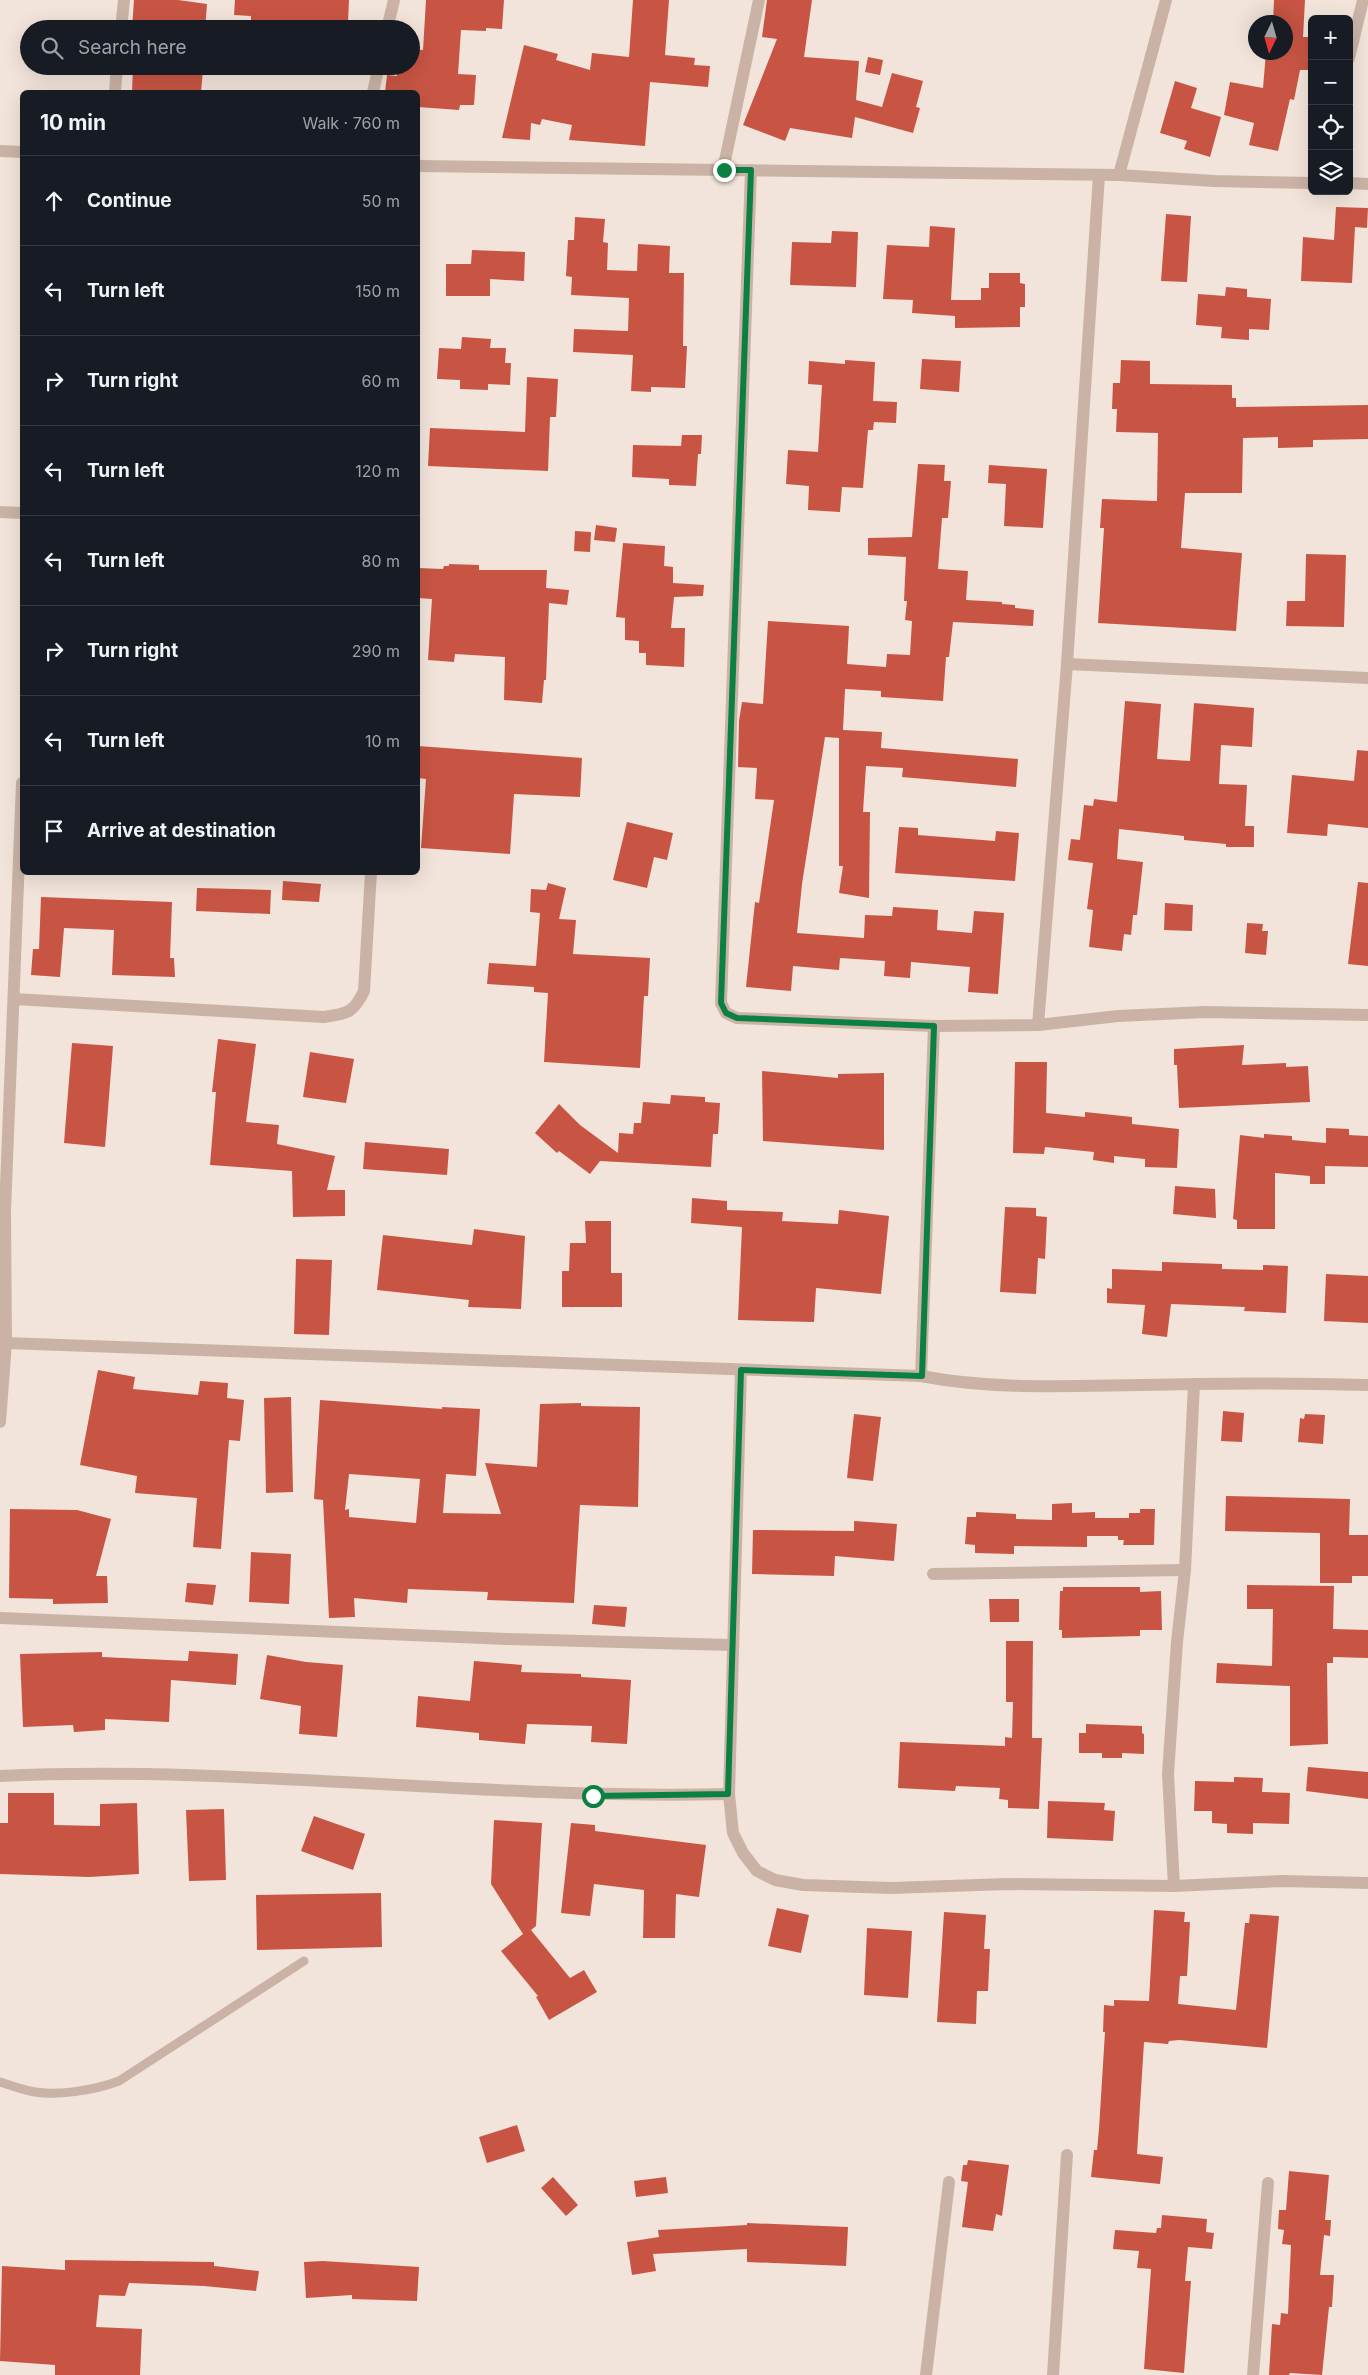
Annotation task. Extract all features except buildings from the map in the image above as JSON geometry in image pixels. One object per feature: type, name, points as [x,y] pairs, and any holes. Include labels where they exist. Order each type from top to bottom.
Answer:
[{"type":"street","points":[[122,20],[124,0]]},
{"type":"street","points":[[389,20],[394,0]]},
{"type":"street","points":[[724,170],[759,0]]},
{"type":"street","points":[[1119,175],[1166,0]]},
{"type":"street","points":[[1353,41],[1363,0]]},
{"type":"street","points":[[115,90],[116,75]]},
{"type":"street","points":[[373,90],[377,75]]},
{"type":"street","points":[[0,151],[20,152]]},
{"type":"street","points":[[420,166],[1119,175],[1214,181],[1308,183]]},
{"type":"street","points":[[751,170],[721,1003],[726,1013],[737,1018],[934,1026],[1038,1025],[1118,1016],[1205,1012],[1368,1015]]},
{"type":"street","points":[[1038,1025],[1067,664],[1099,175]]},
{"type":"street","points":[[1353,183],[1368,184]]},
{"type":"street","points":[[0,512],[20,513]]},
{"type":"street","points":[[1067,664],[1368,678]]},
{"type":"street","points":[[0,1422],[6,1343],[3,1211],[20,837]]},
{"type":"street","points":[[14,1000],[324,1017],[342,1015],[356,1007],[364,991],[371,875]]},
{"type":"street","points":[[922,1376],[934,1026]]},
{"type":"street","points":[[6,1343],[922,1376],[958,1383],[1007,1387],[1194,1384],[1368,1385]]},
{"type":"street","points":[[741,1370],[728,1794],[733,1833],[743,1853],[757,1871],[775,1880],[803,1885],[891,1888],[1007,1884],[1174,1886],[1283,1881],[1368,1883]]},
{"type":"street","points":[[1174,1886],[1168,1774],[1177,1642],[1185,1570],[1194,1384]]},
{"type":"street","points":[[933,1574],[1185,1570]]},
{"type":"street","points":[[0,1618],[507,1639],[732,1645]]},
{"type":"street","points":[[0,1776],[78,1772],[195,1774],[554,1794],[728,1794]]},
{"type":"street","points":[[1053,2375],[1067,2155]]},
{"type":"street","points":[[926,2375],[949,2182]]},
{"type":"street","points":[[1253,2375],[1268,2183]]},
{"type":"lane","points":[[0,2082],[32,2092],[41,2092],[99,2088],[119,2081],[304,1961]]},
{"type":"route","points":[[593,1796],[728,1794],[741,1370],[922,1376],[934,1026],[737,1018],[726,1013],[721,1003],[751,170],[724,170]]}]
